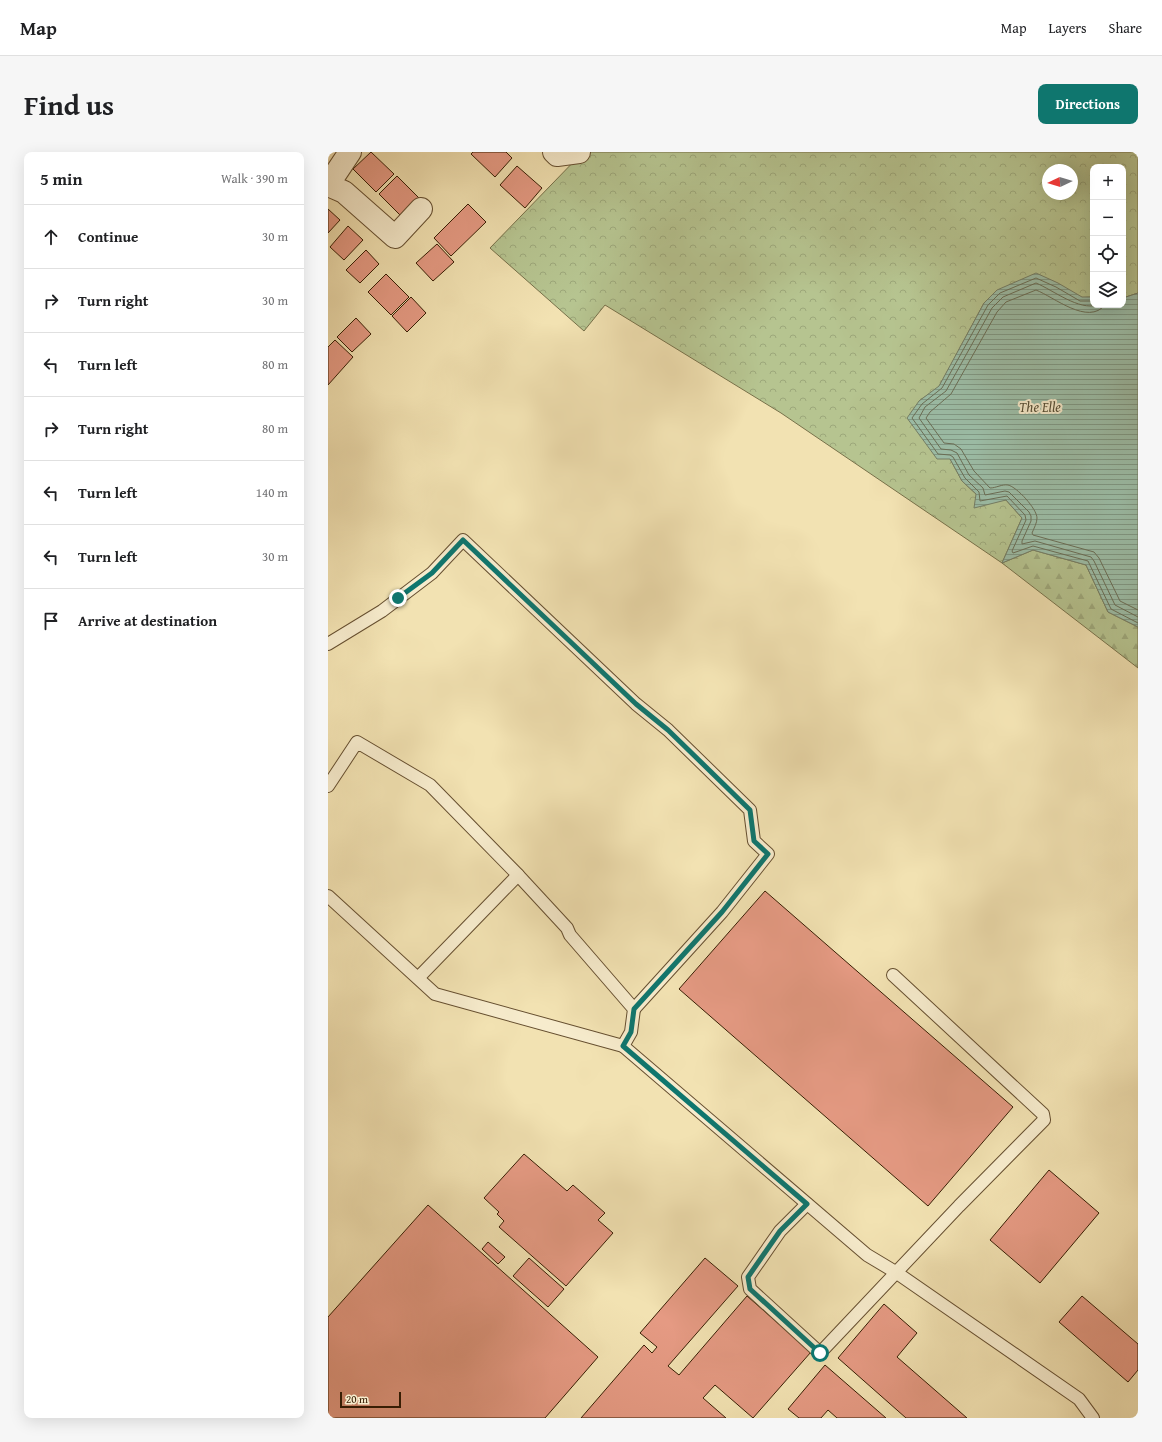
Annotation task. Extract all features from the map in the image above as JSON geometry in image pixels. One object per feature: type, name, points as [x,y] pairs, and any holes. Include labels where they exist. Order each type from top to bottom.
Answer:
[{"type":"street","points":[[350,152],[328,185],[344,192],[395,237],[421,209]]},
{"type":"street","points":[[554,152],[557,155],[579,152]]},
{"type":"lane","points":[[328,644],[388,607],[432,573],[463,540],[636,704],[668,730],[750,810],[754,841],[768,854],[722,912],[634,1009],[631,1032],[623,1046]]},
{"type":"lane","points":[[328,786],[357,742],[430,785],[518,875],[567,928],[570,935],[634,1009]]},
{"type":"lane","points":[[418,978],[518,875]]},
{"type":"lane","points":[[328,896],[435,994],[623,1046],[867,1254],[897,1273],[1078,1399],[1093,1418]]},
{"type":"lane","points":[[807,1204],[780,1231],[748,1277],[750,1289],[820,1353],[959,1206],[1044,1120],[1043,1114],[1038,1108],[893,975]]},
{"type":"green space","points":[[583,152],[1138,152],[1138,293],[1126,297],[1126,164],[1090,164],[1090,297],[984,303],[939,387],[919,401],[962,481],[976,494],[1006,500],[1022,518],[1002,563],[781,413],[605,305],[584,331],[490,248]]},
{"type":"green space","points":[[1033,550],[1086,565],[1108,612],[1138,627],[1138,668],[1002,563]]},
{"type":"water","name":"The Elle","points":[[1036,273],[1058,283],[1082,297],[1090,297],[1090,308],[1126,308],[1126,297],[1138,293],[1138,627],[1108,612],[1086,565],[1033,550],[1002,563],[1022,518],[1006,500],[974,508],[976,494],[962,481],[950,459],[937,459],[907,418],[919,401],[939,386],[984,303],[997,290]]},
{"type":"building","points":[[371,152],[394,174],[376,192],[353,169]]},
{"type":"building","points":[[473,152],[506,152],[512,158],[495,177],[471,154]]},
{"type":"building","points":[[517,166],[542,188],[525,208],[500,185]]},
{"type":"building","points":[[397,176],[420,199],[402,217],[379,194]]},
{"type":"building","points":[[468,204],[486,222],[451,256],[434,238]]},
{"type":"building","points":[[328,209],[340,220],[328,233]]},
{"type":"building","points":[[348,226],[363,240],[344,260],[330,247]]},
{"type":"building","points":[[437,244],[454,262],[433,281],[416,263]]},
{"type":"building","points":[[366,250],[379,264],[360,283],[346,270]]},
{"type":"building","points":[[386,274],[409,297],[391,315],[368,292]]},
{"type":"building","points":[[411,297],[426,313],[407,332],[392,316]]},
{"type":"building","points":[[356,318],[371,334],[352,352],[337,337]]},
{"type":"building","points":[[335,340],[353,357],[328,385],[328,347]]},
{"type":"building","points":[[765,891],[1013,1107],[928,1206],[679,989]]},
{"type":"building","points":[[524,1154],[567,1191],[573,1185],[605,1213],[598,1220],[613,1233],[566,1286],[499,1227],[504,1221],[497,1214],[499,1212],[484,1198]]},
{"type":"building","points":[[1049,1170],[1099,1213],[1040,1283],[990,1240]]},
{"type":"building","points":[[428,1205],[598,1357],[545,1418],[328,1418],[328,1317]]},
{"type":"building","points":[[488,1242],[505,1257],[498,1264],[482,1249]]},
{"type":"building","points":[[529,1258],[564,1289],[548,1307],[513,1276]]},
{"type":"building","points":[[705,1258],[738,1286],[668,1366],[679,1375],[747,1296],[811,1352],[753,1418],[715,1385],[703,1398],[726,1418],[581,1418],[644,1345],[652,1353],[657,1347],[640,1333]]},
{"type":"building","points":[[1082,1296],[1138,1344],[1138,1370],[1128,1382],[1059,1322]]},
{"type":"building","points":[[884,1304],[917,1333],[897,1357],[967,1418],[906,1418],[838,1358]]},
{"type":"building","points":[[825,1365],[886,1418],[837,1418],[828,1410],[821,1418],[799,1418],[788,1409]]},
{"type":"route","points":[[398,598],[432,573],[463,540],[636,704],[668,730],[750,810],[754,841],[768,854],[722,912],[634,1009],[631,1032],[623,1046],[807,1204],[780,1231],[748,1277],[750,1289],[820,1353]]}]
